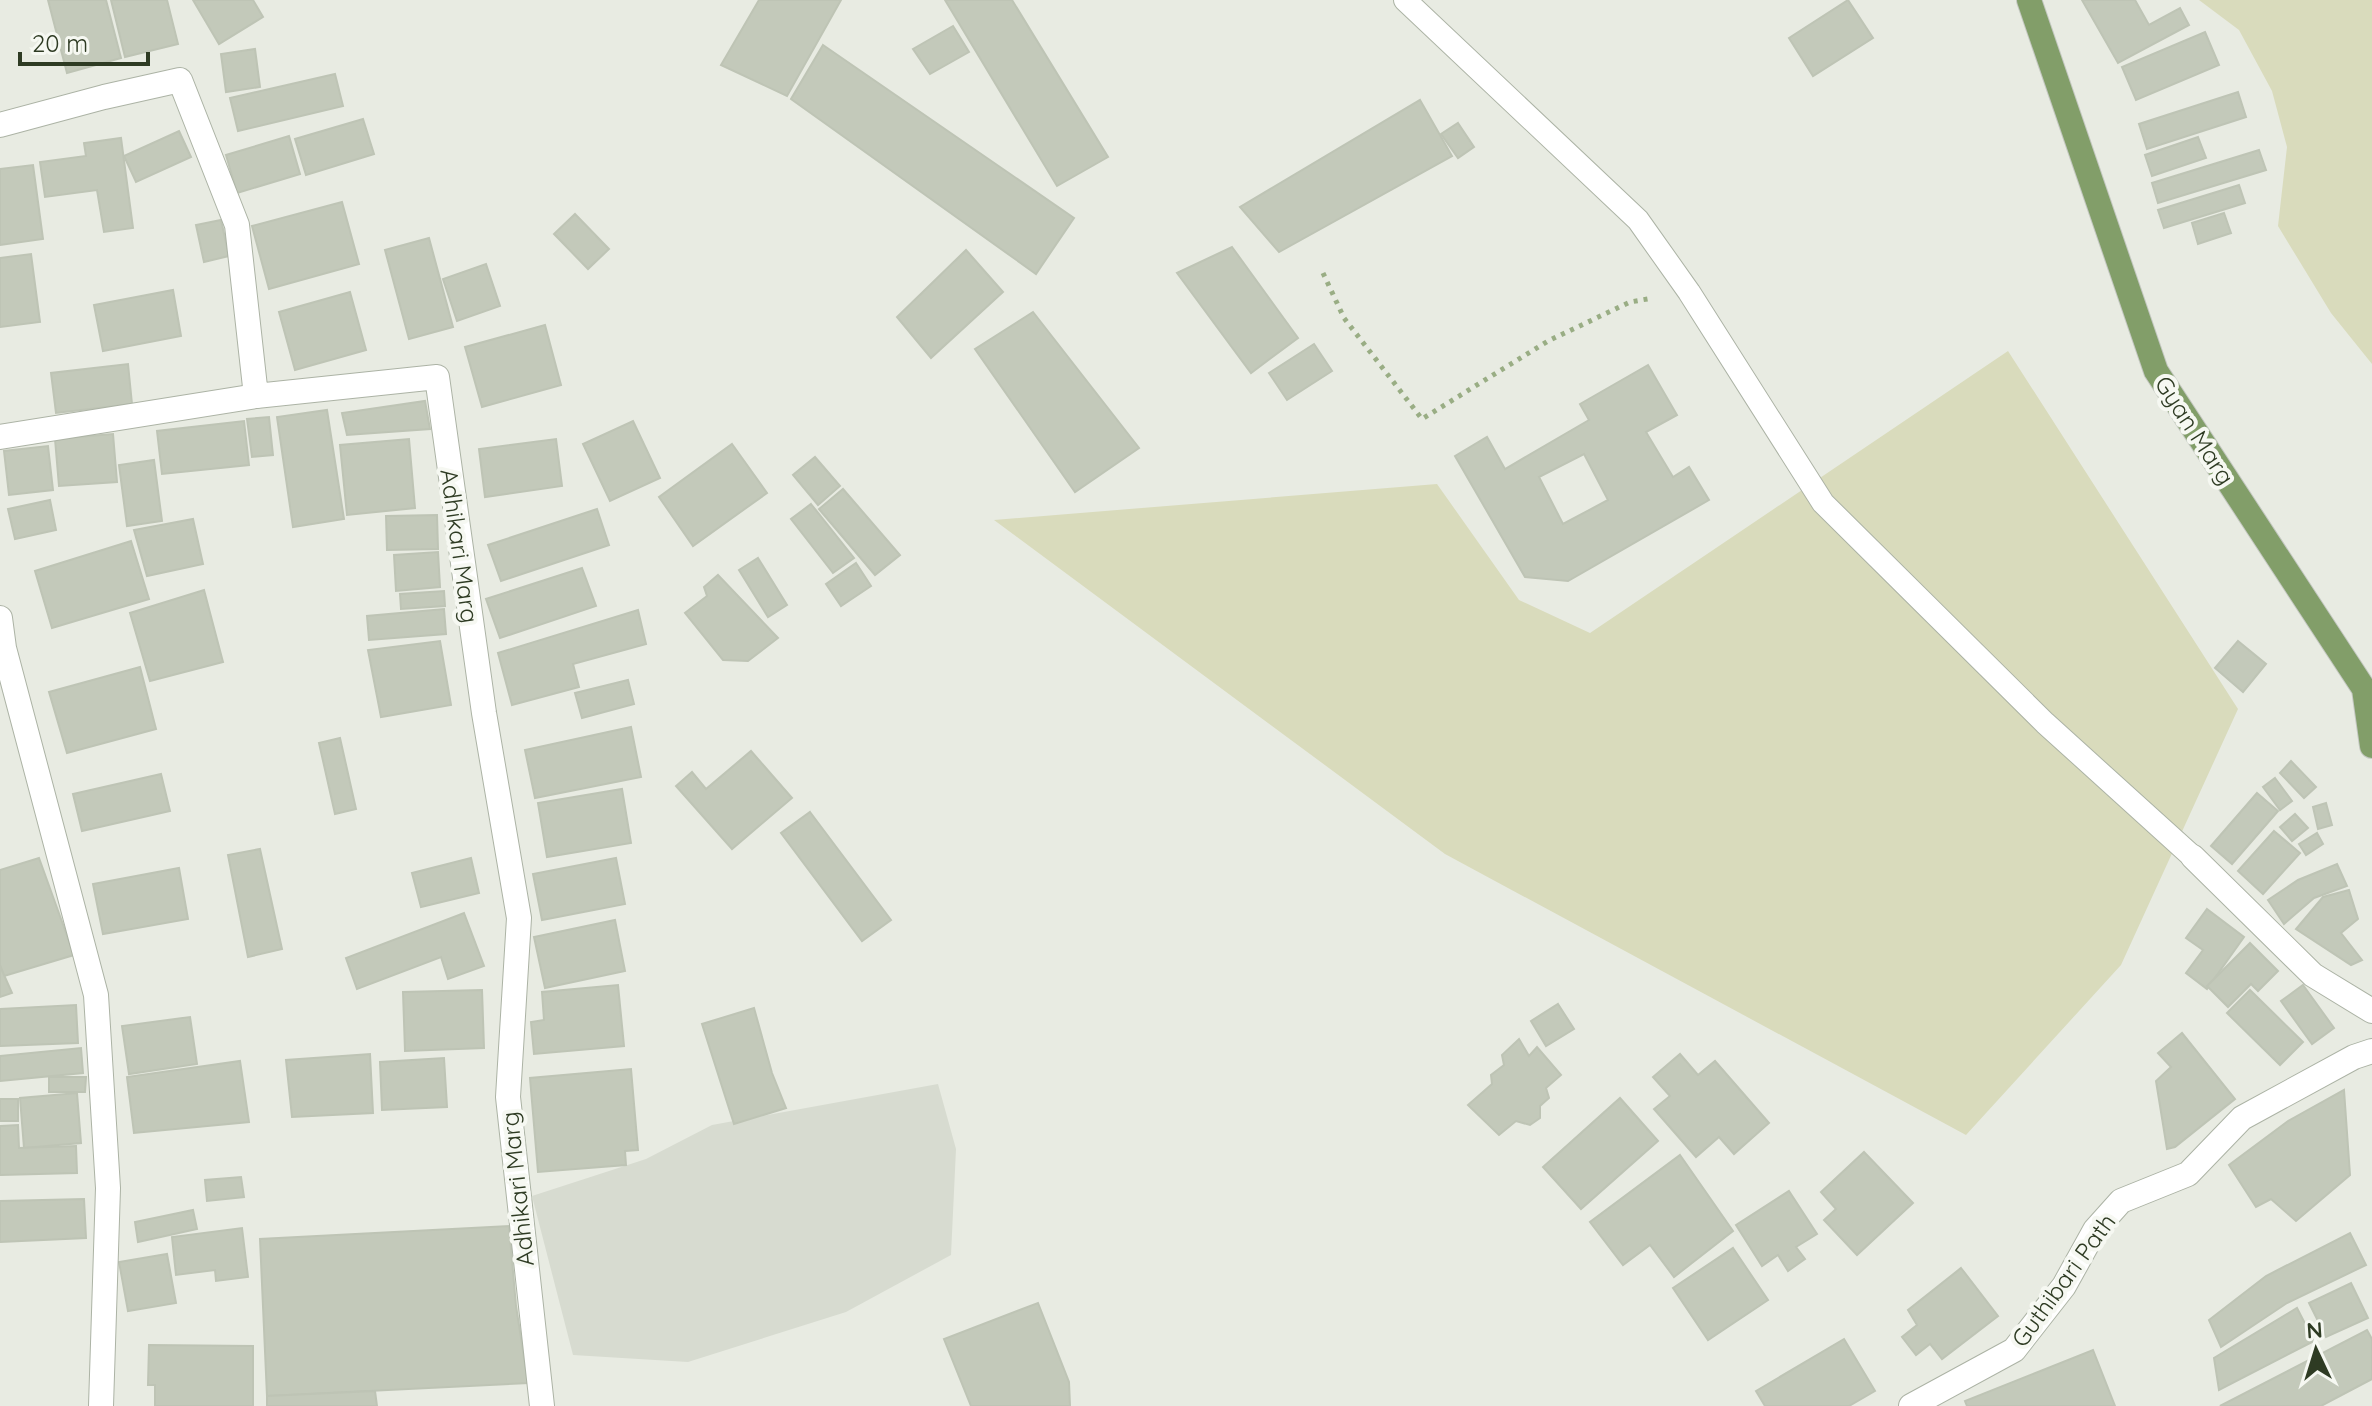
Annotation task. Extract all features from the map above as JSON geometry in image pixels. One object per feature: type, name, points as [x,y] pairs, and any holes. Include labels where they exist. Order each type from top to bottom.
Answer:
[{"type":"main road","name":"Gyan Marg","points":[[2029,0],[2156,371],[2364,689],[2372,746]]},
{"type":"street","points":[[0,125],[180,80],[237,225],[256,396],[0,437]]},
{"type":"street","name":"Adhikari Marg","points":[[256,396],[437,377],[484,713],[519,918],[508,1097],[542,1406]]},
{"type":"street","points":[[0,618],[4,648],[96,995],[108,1188],[101,1406]]},
{"type":"street","points":[[2193,857],[2313,975],[2372,1011]]},
{"type":"street","name":"Guthibari Path","points":[[1911,1406],[2014,1350],[2064,1286],[2095,1230],[2121,1201],[2188,1174],[2242,1118],[2354,1057],[2372,1051]]},
{"type":"lane","points":[[1405,0],[1638,220],[1689,292],[1823,503],[2045,723],[2193,857]]},
{"type":"path","points":[[1323,273],[1344,318],[1422,419],[1548,341],[1630,302],[1689,292]]},
{"type":"shaded area","points":[[938,1084],[956,1149],[951,1255],[846,1312],[688,1362],[573,1355],[532,1196],[646,1159],[712,1125]]},
{"type":"green space","points":[[2199,0],[2372,0],[2372,364],[2331,313],[2278,226],[2287,147],[2272,91],[2239,30]]},
{"type":"green space","points":[[2008,351],[2238,709],[2121,965],[1966,1135],[1445,854],[994,520],[1437,484],[1519,600],[1590,633]]},
{"type":"building","points":[[48,0],[106,0],[121,58],[67,73]]},
{"type":"building","points":[[111,0],[167,0],[178,44],[125,57]]},
{"type":"building","points":[[193,0],[253,0],[263,17],[219,44]]},
{"type":"building","points":[[759,0],[841,0],[787,96],[721,65]]},
{"type":"building","points":[[945,0],[1012,0],[1108,157],[1057,186]]},
{"type":"building","points":[[1848,0],[1873,38],[1813,76],[1789,38]]},
{"type":"building","points":[[2082,0],[2135,0],[2149,25],[2180,8],[2189,25],[2118,63]]},
{"type":"building","points":[[953,26],[969,52],[930,74],[913,49]]},
{"type":"building","points":[[2205,32],[2219,65],[2136,100],[2122,67]]},
{"type":"building","points":[[823,45],[1074,218],[1036,274],[791,99]]},
{"type":"building","points":[[255,49],[260,87],[226,92],[221,54]]},
{"type":"building","points":[[335,74],[343,106],[238,131],[230,98]]},
{"type":"building","points":[[2238,92],[2246,117],[2147,149],[2139,124]]},
{"type":"building","points":[[1420,100],[1452,156],[1279,252],[1240,207]]},
{"type":"building","points":[[363,119],[374,154],[306,175],[295,139]]},
{"type":"building","points":[[1458,123],[1474,147],[1458,158],[1441,134]]},
{"type":"building","points":[[179,131],[191,157],[136,182],[124,156]]},
{"type":"building","points":[[289,136],[300,174],[237,193],[226,155]]},
{"type":"building","points":[[2198,137],[2206,158],[2152,176],[2145,155]]},
{"type":"building","points":[[121,138],[133,228],[104,232],[97,190],[45,197],[40,162],[86,156],[84,143]]},
{"type":"building","points":[[2259,150],[2266,170],[2158,203],[2152,183]]},
{"type":"building","points":[[33,165],[43,239],[0,245],[0,169]]},
{"type":"building","points":[[2239,185],[2245,203],[2164,228],[2158,210]]},
{"type":"building","points":[[342,202],[359,264],[269,289],[252,226]]},
{"type":"building","points":[[2224,213],[2231,233],[2198,244],[2192,223]]},
{"type":"building","points":[[575,214],[609,249],[588,269],[554,234]]},
{"type":"building","points":[[221,220],[229,256],[204,262],[196,225]]},
{"type":"building","points":[[429,238],[453,327],[409,339],[385,250]]},
{"type":"building","points":[[1232,247],[1298,338],[1251,373],[1177,273]]},
{"type":"building","points":[[966,250],[1003,292],[931,358],[897,317]]},
{"type":"building","points":[[31,254],[40,322],[0,327],[0,258]]},
{"type":"building","points":[[486,264],[500,306],[457,321],[443,279]]},
{"type":"building","points":[[173,290],[181,336],[103,351],[94,305]]},
{"type":"building","points":[[350,292],[366,350],[295,370],[279,312]]},
{"type":"building","points":[[1033,312],[1139,448],[1075,492],[975,349]]},
{"type":"building","points":[[545,325],[561,385],[482,407],[465,347]]},
{"type":"building","points":[[1314,344],[1332,371],[1287,400],[1269,373]]},
{"type":"building","points":[[128,364],[132,404],[56,413],[51,373]]},
{"type":"building","points":[[1648,365],[1677,415],[1646,432],[1673,477],[1689,467],[1709,500],[1568,581],[1525,577],[1455,456],[1487,437],[1505,469],[1589,420],[1580,404]],"holes":[[[1584,454],[1608,500],[1563,524],[1539,477]]]},
{"type":"building","points":[[425,401],[430,429],[347,435],[342,413]]},
{"type":"building","points":[[327,410],[344,519],[293,527],[277,417]]},
{"type":"building","points":[[269,417],[273,455],[252,457],[247,419]]},
{"type":"building","points":[[244,421],[249,465],[162,474],[157,431]]},
{"type":"building","points":[[633,421],[660,478],[610,501],[583,444]]},
{"type":"building","points":[[113,434],[117,482],[59,486],[55,439]]},
{"type":"building","points":[[409,439],[415,508],[347,515],[340,445]]},
{"type":"building","points":[[556,439],[562,486],[485,497],[479,449]]},
{"type":"building","points":[[732,444],[767,493],[693,546],[659,497]]},
{"type":"building","points":[[48,446],[53,490],[9,495],[4,451]]},
{"type":"building","points":[[815,457],[840,486],[818,505],[793,475]]},
{"type":"building","points":[[154,460],[162,521],[127,526],[119,465]]},
{"type":"building","points":[[843,489],[900,555],[875,575],[819,509]]},
{"type":"building","points":[[50,500],[56,530],[15,539],[8,509]]},
{"type":"building","points":[[811,504],[854,558],[833,573],[791,519]]},
{"type":"building","points":[[597,509],[609,545],[501,581],[488,545]]},
{"type":"building","points":[[437,515],[438,549],[387,550],[386,516]]},
{"type":"building","points":[[193,519],[203,564],[147,576],[134,530]]},
{"type":"building","points":[[131,541],[149,599],[52,628],[35,571]]},
{"type":"building","points":[[438,552],[440,587],[396,591],[394,555]]},
{"type":"building","points":[[758,558],[787,605],[768,617],[739,570]]},
{"type":"building","points":[[856,563],[871,586],[841,606],[826,584]]},
{"type":"building","points":[[582,568],[596,606],[500,638],[486,599]]},
{"type":"building","points":[[718,575],[778,638],[748,661],[723,660],[685,613],[707,596],[704,587]]},
{"type":"building","points":[[204,590],[223,662],[150,681],[130,613]]},
{"type":"building","points":[[444,591],[445,606],[401,609],[400,594]]},
{"type":"building","points":[[444,609],[446,634],[369,640],[367,616]]},
{"type":"building","points":[[638,610],[646,644],[573,664],[579,687],[512,705],[498,653]]},
{"type":"building","points":[[440,641],[451,705],[381,717],[368,650]]},
{"type":"building","points":[[2238,641],[2266,664],[2243,692],[2215,668]]},
{"type":"building","points":[[140,667],[156,729],[67,753],[49,692]]},
{"type":"building","points":[[628,680],[634,704],[582,718],[575,693]]},
{"type":"building","points":[[631,727],[641,777],[535,798],[525,750]]},
{"type":"building","points":[[340,738],[356,809],[335,814],[319,743]]},
{"type":"building","points":[[751,751],[792,798],[732,849],[676,786],[692,772],[706,789]]},
{"type":"building","points":[[2291,761],[2316,787],[2304,798],[2280,773]]},
{"type":"building","points":[[161,774],[170,811],[82,831],[73,794]]},
{"type":"building","points":[[2275,778],[2292,801],[2280,810],[2263,787]]},
{"type":"building","points":[[622,789],[631,843],[547,857],[538,803]]},
{"type":"building","points":[[2257,793],[2278,811],[2232,864],[2211,846]]},
{"type":"building","points":[[2326,803],[2332,825],[2318,829],[2313,807]]},
{"type":"building","points":[[810,812],[891,920],[862,941],[781,833]]},
{"type":"building","points":[[2295,814],[2308,828],[2292,841],[2280,827]]},
{"type":"building","points":[[2274,831],[2300,853],[2263,894],[2238,871]]},
{"type":"building","points":[[2317,833],[2323,844],[2306,855],[2299,844]]},
{"type":"building","points":[[260,849],[282,949],[248,957],[228,855]]},
{"type":"building","points":[[39,858],[74,955],[4,976],[0,965],[0,870]]},
{"type":"building","points":[[471,858],[479,893],[421,907],[412,873]]},
{"type":"building","points":[[616,858],[625,904],[542,920],[533,874]]},
{"type":"building","points":[[2337,864],[2347,886],[2314,898],[2284,924],[2268,900],[2298,880]]},
{"type":"building","points":[[179,868],[188,919],[103,934],[93,884]]},
{"type":"building","points":[[2349,890],[2358,919],[2341,933],[2362,960],[2351,965],[2296,929],[2323,897]]},
{"type":"building","points":[[2207,909],[2244,937],[2207,989],[2186,973],[2203,950],[2186,938]]},
{"type":"building","points":[[464,913],[484,966],[448,979],[441,957],[357,989],[346,958]]},
{"type":"building","points":[[615,920],[625,971],[545,988],[534,937]]},
{"type":"building","points":[[2250,943],[2278,971],[2258,991],[2251,984],[2228,1007],[2207,986]]},
{"type":"building","points":[[0,966],[12,993],[0,997]]},
{"type":"building","points":[[618,985],[624,1046],[534,1054],[531,1022],[544,1020],[542,992]]},
{"type":"building","points":[[2303,985],[2334,1028],[2312,1044],[2281,1001]]},
{"type":"building","points":[[482,990],[484,1048],[405,1051],[403,992]]},
{"type":"building","points":[[2250,990],[2303,1042],[2280,1065],[2227,1013]]},
{"type":"building","points":[[1558,1004],[1574,1029],[1546,1046],[1531,1021]]},
{"type":"building","points":[[76,1005],[78,1043],[0,1046],[0,1009]]},
{"type":"building","points":[[754,1008],[772,1073],[786,1108],[734,1124],[702,1024]]},
{"type":"building","points":[[190,1017],[197,1064],[129,1074],[122,1026]]},
{"type":"building","points":[[2182,1033],[2235,1099],[2175,1147],[2167,1149],[2156,1081],[2171,1067],[2158,1053]]},
{"type":"building","points":[[1519,1039],[1529,1056],[1537,1047],[1561,1075],[1546,1088],[1549,1098],[1540,1106],[1540,1118],[1530,1125],[1516,1121],[1499,1135],[1468,1105],[1492,1084],[1491,1075],[1504,1065],[1502,1055]]},
{"type":"building","points":[[81,1048],[83,1073],[0,1081],[0,1056]]},
{"type":"building","points":[[370,1054],[373,1113],[292,1117],[286,1060]]},
{"type":"building","points":[[1680,1054],[1698,1075],[1715,1061],[1769,1123],[1734,1154],[1719,1137],[1696,1157],[1654,1109],[1670,1096],[1653,1077]]},
{"type":"building","points":[[444,1058],[447,1107],[382,1110],[380,1062]]},
{"type":"building","points":[[240,1061],[249,1122],[134,1133],[127,1077]]},
{"type":"building","points":[[631,1069],[638,1150],[625,1151],[626,1165],[538,1172],[530,1078]]},
{"type":"building","points":[[49,1077],[86,1077],[85,1092],[49,1092]]},
{"type":"building","points":[[2344,1090],[2350,1175],[2296,1221],[2271,1199],[2256,1207],[2229,1165],[2288,1121]]},
{"type":"building","points":[[77,1093],[81,1143],[24,1148],[20,1098]]},
{"type":"building","points":[[1620,1098],[1658,1141],[1581,1209],[1543,1167]]},
{"type":"building","points":[[0,1099],[18,1099],[18,1121],[0,1121]]},
{"type":"building","points":[[18,1125],[19,1148],[76,1146],[77,1173],[0,1175],[0,1126]]},
{"type":"building","points":[[1864,1152],[1913,1203],[1857,1255],[1824,1220],[1836,1209],[1821,1192]]},
{"type":"building","points":[[1680,1155],[1733,1231],[1674,1277],[1650,1245],[1623,1265],[1590,1222]]},
{"type":"building","points":[[241,1177],[244,1197],[207,1201],[205,1180]]},
{"type":"building","points":[[1789,1191],[1817,1234],[1796,1247],[1805,1259],[1788,1271],[1778,1255],[1762,1266],[1736,1225]]},
{"type":"building","points":[[84,1199],[86,1238],[0,1242],[0,1201]]},
{"type":"building","points":[[193,1210],[197,1229],[138,1242],[135,1222]]},
{"type":"building","points":[[509,1226],[516,1306],[528,1383],[267,1396],[260,1239]]},
{"type":"building","points":[[242,1228],[248,1277],[216,1281],[215,1270],[176,1275],[172,1237]]},
{"type":"building","points":[[2350,1233],[2366,1265],[2287,1303],[2221,1347],[2209,1320],[2266,1276]]},
{"type":"building","points":[[1733,1248],[1768,1300],[1708,1340],[1673,1288]]},
{"type":"building","points":[[167,1254],[176,1303],[128,1311],[119,1262]]},
{"type":"building","points":[[1961,1268],[1998,1316],[1942,1359],[1930,1344],[1916,1355],[1902,1337],[1917,1325],[1908,1310]]},
{"type":"building","points":[[2351,1283],[2368,1318],[2326,1337],[2309,1303]]},
{"type":"building","points":[[1038,1303],[1069,1382],[1070,1406],[971,1406],[944,1339]]},
{"type":"building","points":[[2297,1308],[2314,1341],[2219,1390],[2214,1358]]},
{"type":"building","points":[[2367,1330],[2372,1339],[2372,1379],[2321,1406],[2220,1406]]},
{"type":"building","points":[[1844,1339],[1875,1391],[1849,1406],[1765,1406],[1756,1391]]},
{"type":"building","points":[[149,1345],[253,1346],[253,1406],[155,1406],[155,1385],[148,1385]]},
{"type":"building","points":[[2093,1350],[2115,1406],[1967,1406],[1965,1401]]},
{"type":"building","points":[[375,1391],[377,1406],[267,1406],[267,1396]]}]
